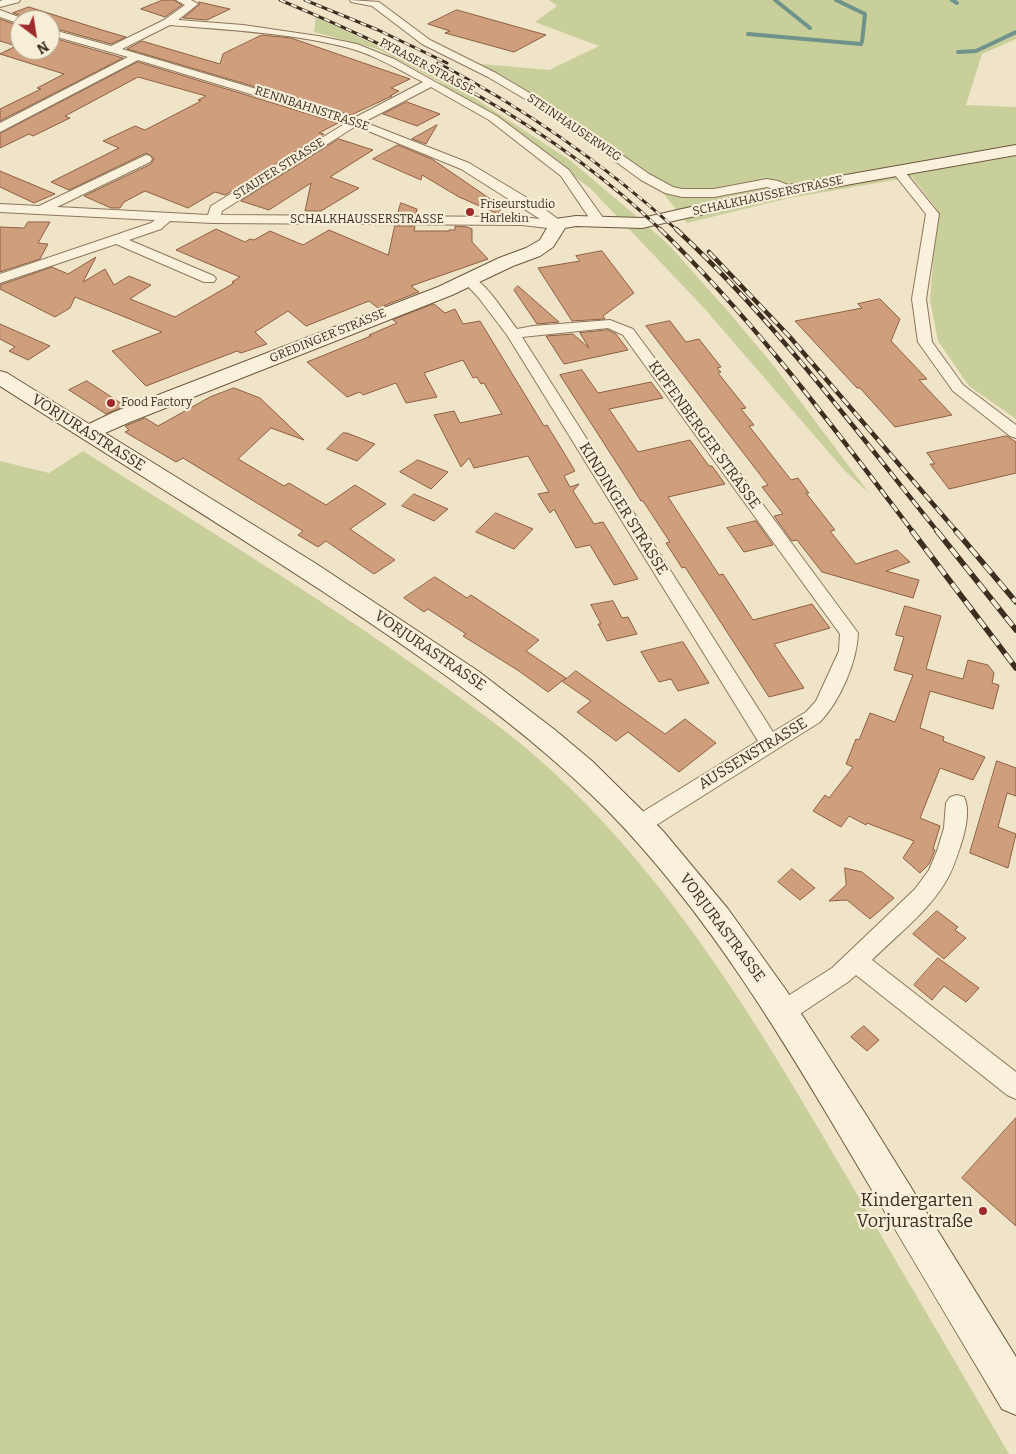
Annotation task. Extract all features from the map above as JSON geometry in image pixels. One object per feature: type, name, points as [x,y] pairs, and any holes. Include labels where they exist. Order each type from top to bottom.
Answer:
[{"type":"main road","name":"SCHALKHAUSSERSTRASSE","points":[[557,225],[576,220],[642,223],[789,190],[1016,150]]},
{"type":"main road","name":"GREDINGER STRASSE","points":[[88,433],[117,419],[469,280],[541,248],[552,236],[557,225]]},
{"type":"main road","name":"VORJURASTRASSE","points":[[0,378],[365,606],[468,676],[561,750],[639,825],[711,909],[783,1012],[1016,1395]]},
{"type":"street","points":[[0,4],[15,0]]},
{"type":"street","points":[[112,50],[168,22],[193,4],[181,0]]},
{"type":"street","name":"STEINHAUSERWEG","points":[[354,0],[376,2],[426,42],[492,75],[556,113],[645,177],[669,190],[682,193],[714,193],[767,183],[789,190]]},
{"type":"street","name":"PYRASER STRASSE","points":[[168,22],[261,30],[343,44],[368,51],[431,82],[493,118],[565,174],[591,208],[599,222]]},
{"type":"street","name":"RENNBAHNSTRASSE","points":[[60,35],[212,78],[355,122],[465,166],[534,208],[557,225]]},
{"type":"street","points":[[0,128],[138,57]]},
{"type":"street","name":"STAUFER STRASSE","points":[[213,219],[216,209],[355,122],[431,82]]},
{"type":"street","name":"SCHALKHAUSSERSTRASSE","points":[[41,210],[146,159]]},
{"type":"street","points":[[897,170],[933,214],[919,299],[925,342],[958,388],[1016,433]]},
{"type":"street","name":"SCHALKHAUSSERSTRASSE","points":[[0,208],[165,218],[522,221],[557,225]]},
{"type":"street","points":[[0,279],[156,226],[165,218]]},
{"type":"street","points":[[118,240],[209,279]]},
{"type":"street","name":"KINDINGER STRASSE","points":[[469,280],[483,294],[513,334],[770,743]]},
{"type":"street","name":"KIPFENBERGER STRASSE","points":[[513,334],[533,330],[610,324],[628,332],[849,633]]},
{"type":"street","name":"AUSSENSTRASSE","points":[[639,825],[813,717],[824,705],[848,651],[849,633]]},
{"type":"street","points":[[783,1012],[819,990],[856,961],[923,896],[938,875],[948,851],[955,828],[957,802]]},
{"type":"street","points":[[856,961],[1016,1088]]},
{"type":"green space","points":[[549,0],[1016,0],[1016,39],[982,54],[966,105],[1016,107],[1016,419],[969,386],[938,341],[930,300],[937,209],[912,177],[789,198],[687,223],[659,188],[580,131],[471,63],[549,70],[599,46],[535,22],[557,6]]},
{"type":"green space","points":[[316,17],[438,74],[571,161],[635,215],[669,245],[774,366],[869,493],[844,470],[704,308],[590,188],[438,81],[377,49],[314,32]]},
{"type":"green space","points":[[83,451],[287,580],[407,660],[509,734],[541,761],[587,805],[630,852],[670,902],[708,953],[743,1006],[811,1115],[1009,1454],[0,1454],[0,461],[49,473]]},
{"type":"building","points":[[163,0],[174,0],[182,5],[165,17],[141,9]]},
{"type":"building","points":[[199,2],[230,9],[207,20],[183,18],[199,5]]},
{"type":"building","points":[[29,7],[39,10],[21,10]]},
{"type":"building","points":[[457,10],[546,35],[514,52],[445,33],[450,31],[428,24]]},
{"type":"building","points":[[60,17],[126,37],[111,44],[60,30]]},
{"type":"building","points":[[0,19],[10,22],[10,44],[0,41]]},
{"type":"building","points":[[262,35],[291,38],[410,79],[391,88],[399,91],[390,96],[392,96],[351,115],[127,49],[142,41],[220,64],[223,54]]},
{"type":"building","points":[[60,40],[123,58],[0,121],[0,109],[41,89],[37,88],[64,74],[19,60],[60,60]]},
{"type":"building","points":[[10,49],[10,57],[0,54]]},
{"type":"building","points":[[138,62],[338,123],[319,133],[324,134],[225,195],[215,192],[188,208],[145,191],[124,202],[120,208],[111,208],[84,196],[151,164],[154,158],[146,153],[69,190],[51,182],[119,148],[103,141],[135,126],[145,130],[201,101],[198,100],[206,96],[138,77],[65,116],[70,118],[33,136],[29,134],[0,148],[0,134]]},
{"type":"building","points":[[407,102],[440,114],[417,126],[383,114]]},
{"type":"building","points":[[437,125],[426,144],[412,139]]},
{"type":"building","points":[[339,139],[373,150],[330,177],[359,188],[321,211],[305,211],[311,183],[269,210],[241,201]]},
{"type":"building","points":[[398,145],[432,159],[502,207],[498,214],[459,197],[422,175],[421,180],[373,159]]},
{"type":"building","points":[[0,171],[55,194],[34,203],[0,187]]},
{"type":"building","points":[[401,203],[417,209],[416,214],[398,214]]},
{"type":"building","points":[[28,222],[50,222],[38,243],[48,244],[40,259],[0,272],[0,227],[24,228]]},
{"type":"building","points":[[395,226],[415,226],[414,231],[449,231],[455,230],[455,226],[467,227],[472,229],[472,242],[488,259],[411,286],[419,292],[378,308],[369,301],[306,326],[288,311],[255,332],[267,344],[241,353],[237,351],[146,386],[112,351],[162,332],[75,297],[70,308],[55,317],[0,289],[0,285],[52,267],[68,274],[96,257],[83,282],[105,269],[114,285],[129,276],[151,285],[130,299],[175,317],[234,283],[232,282],[240,277],[176,250],[216,229],[245,242],[250,239],[254,240],[270,231],[303,245],[329,230],[388,255]]},
{"type":"building","points":[[602,251],[634,293],[603,316],[605,319],[572,321],[538,268],[580,261],[576,256]]},
{"type":"building","points":[[518,286],[559,322],[537,324],[514,290]]},
{"type":"building","points":[[880,299],[900,319],[891,341],[927,379],[919,380],[952,415],[895,427],[795,321],[862,308],[858,304]]},
{"type":"building","points":[[434,304],[445,313],[455,309],[463,324],[480,321],[544,426],[547,425],[575,471],[564,476],[570,487],[579,484],[573,491],[594,524],[603,522],[638,579],[614,585],[590,545],[576,548],[554,509],[550,513],[538,494],[549,492],[528,456],[474,468],[469,458],[461,467],[434,415],[454,411],[460,423],[502,414],[484,383],[481,384],[477,377],[473,378],[463,360],[424,373],[437,397],[406,403],[396,383],[363,395],[360,392],[347,397],[307,362],[371,336],[369,335],[397,323],[393,320]]},
{"type":"building","points":[[670,321],[686,342],[699,339],[721,367],[717,368],[721,372],[718,373],[746,408],[741,409],[754,425],[749,426],[791,480],[798,478],[809,493],[806,493],[835,530],[830,531],[856,564],[897,550],[910,562],[886,571],[919,580],[913,598],[822,572],[797,540],[792,541],[774,516],[783,514],[762,487],[768,485],[646,326]]},
{"type":"building","points":[[0,324],[50,346],[28,360],[9,351],[15,347],[0,339]]},
{"type":"building","points":[[608,330],[616,334],[628,350],[564,364],[546,336],[573,334],[589,348],[580,333]]},
{"type":"building","points":[[582,370],[598,393],[651,382],[663,398],[609,409],[638,452],[690,440],[725,484],[668,497],[719,575],[723,574],[753,620],[812,604],[830,628],[774,644],[804,688],[769,697],[685,567],[682,568],[666,543],[670,542],[643,501],[641,501],[560,375]]},
{"type":"building","points":[[87,381],[125,406],[106,414],[69,390]]},
{"type":"building","points":[[234,388],[260,398],[304,440],[271,428],[238,459],[284,486],[289,483],[326,505],[355,485],[386,504],[350,529],[395,560],[374,574],[326,541],[318,547],[298,535],[303,531],[183,458],[176,462],[125,432],[129,430],[125,426],[145,418],[158,426],[210,397]]},
{"type":"building","points":[[343,433],[375,444],[357,461],[327,449]]},
{"type":"building","points":[[1007,436],[1016,442],[1016,473],[949,489],[930,464],[935,464],[927,453]]},
{"type":"building","points":[[418,460],[448,472],[431,489],[400,472]]},
{"type":"building","points":[[414,494],[448,509],[434,521],[402,506]]},
{"type":"building","points":[[496,513],[533,529],[514,549],[476,532]]},
{"type":"building","points":[[756,521],[773,545],[744,552],[727,528]]},
{"type":"building","points":[[435,577],[467,598],[471,595],[539,640],[526,651],[566,678],[548,692],[519,671],[463,636],[466,634],[428,609],[424,612],[404,598]]},
{"type":"building","points":[[613,601],[622,618],[628,617],[637,634],[607,641],[591,605]]},
{"type":"building","points":[[905,606],[941,616],[926,669],[963,679],[968,660],[988,665],[994,673],[992,683],[999,685],[993,709],[930,691],[920,728],[944,737],[943,741],[985,757],[973,780],[940,768],[920,818],[940,826],[933,849],[935,850],[929,864],[920,873],[903,858],[914,841],[867,823],[866,825],[849,816],[841,827],[813,811],[825,795],[829,798],[853,767],[846,764],[856,739],[859,740],[870,713],[895,722],[913,675],[894,670],[904,637],[896,635]]},
{"type":"building","points":[[683,642],[709,683],[678,691],[671,679],[659,682],[641,652]]},
{"type":"building","points":[[576,671],[665,734],[685,719],[716,743],[679,772],[628,732],[616,741],[577,712],[591,701],[563,682]]},
{"type":"building","points":[[997,761],[1016,768],[1016,796],[1007,793],[998,827],[1016,834],[1008,868],[970,853]]},
{"type":"building","points":[[845,868],[862,872],[894,898],[870,919],[847,900],[829,901],[846,885]]},
{"type":"building","points":[[792,869],[815,888],[800,900],[778,882]]},
{"type":"building","points":[[937,911],[958,927],[955,930],[966,938],[944,959],[913,934]]},
{"type":"building","points":[[938,958],[979,988],[966,1002],[944,986],[932,1000],[914,985]]},
{"type":"building","points":[[864,1026],[879,1040],[867,1051],[851,1037]]},
{"type":"building","points":[[1016,1118],[1016,1226],[962,1178]]},
{"type":"waterway","points":[[775,0],[810,28]]},
{"type":"waterway","points":[[836,0],[865,14],[862,42]]},
{"type":"waterway","points":[[952,0],[957,3]]},
{"type":"waterway","points":[[958,52],[976,51],[1016,32]]},
{"type":"waterway","points":[[748,34],[861,44]]},
{"type":"railway","points":[[280,0],[382,45],[481,97],[575,158],[661,230]]},
{"type":"railway","points":[[305,0],[378,30],[447,63]]},
{"type":"railway","points":[[438,63],[502,99],[563,139],[593,160],[677,230]]},
{"type":"railway","points":[[676,229],[712,264],[780,337],[938,532]]},
{"type":"railway","points":[[661,230],[695,264],[761,338],[823,414],[913,532]]},
{"type":"railway","points":[[709,252],[789,336],[957,532]]},
{"type":"railway","points":[[912,531],[1016,668]]},
{"type":"railway","points":[[937,531],[1016,630]]},
{"type":"railway","points":[[956,531],[1016,602]]},
{"type":"place","name":"Friseurstudio Harlekin","points":[[470,212]]},
{"type":"place","name":"Food Factory","points":[[111,403]]},
{"type":"place","name":"Kindergarten Vorjurastraße","points":[[983,1211]]}]
